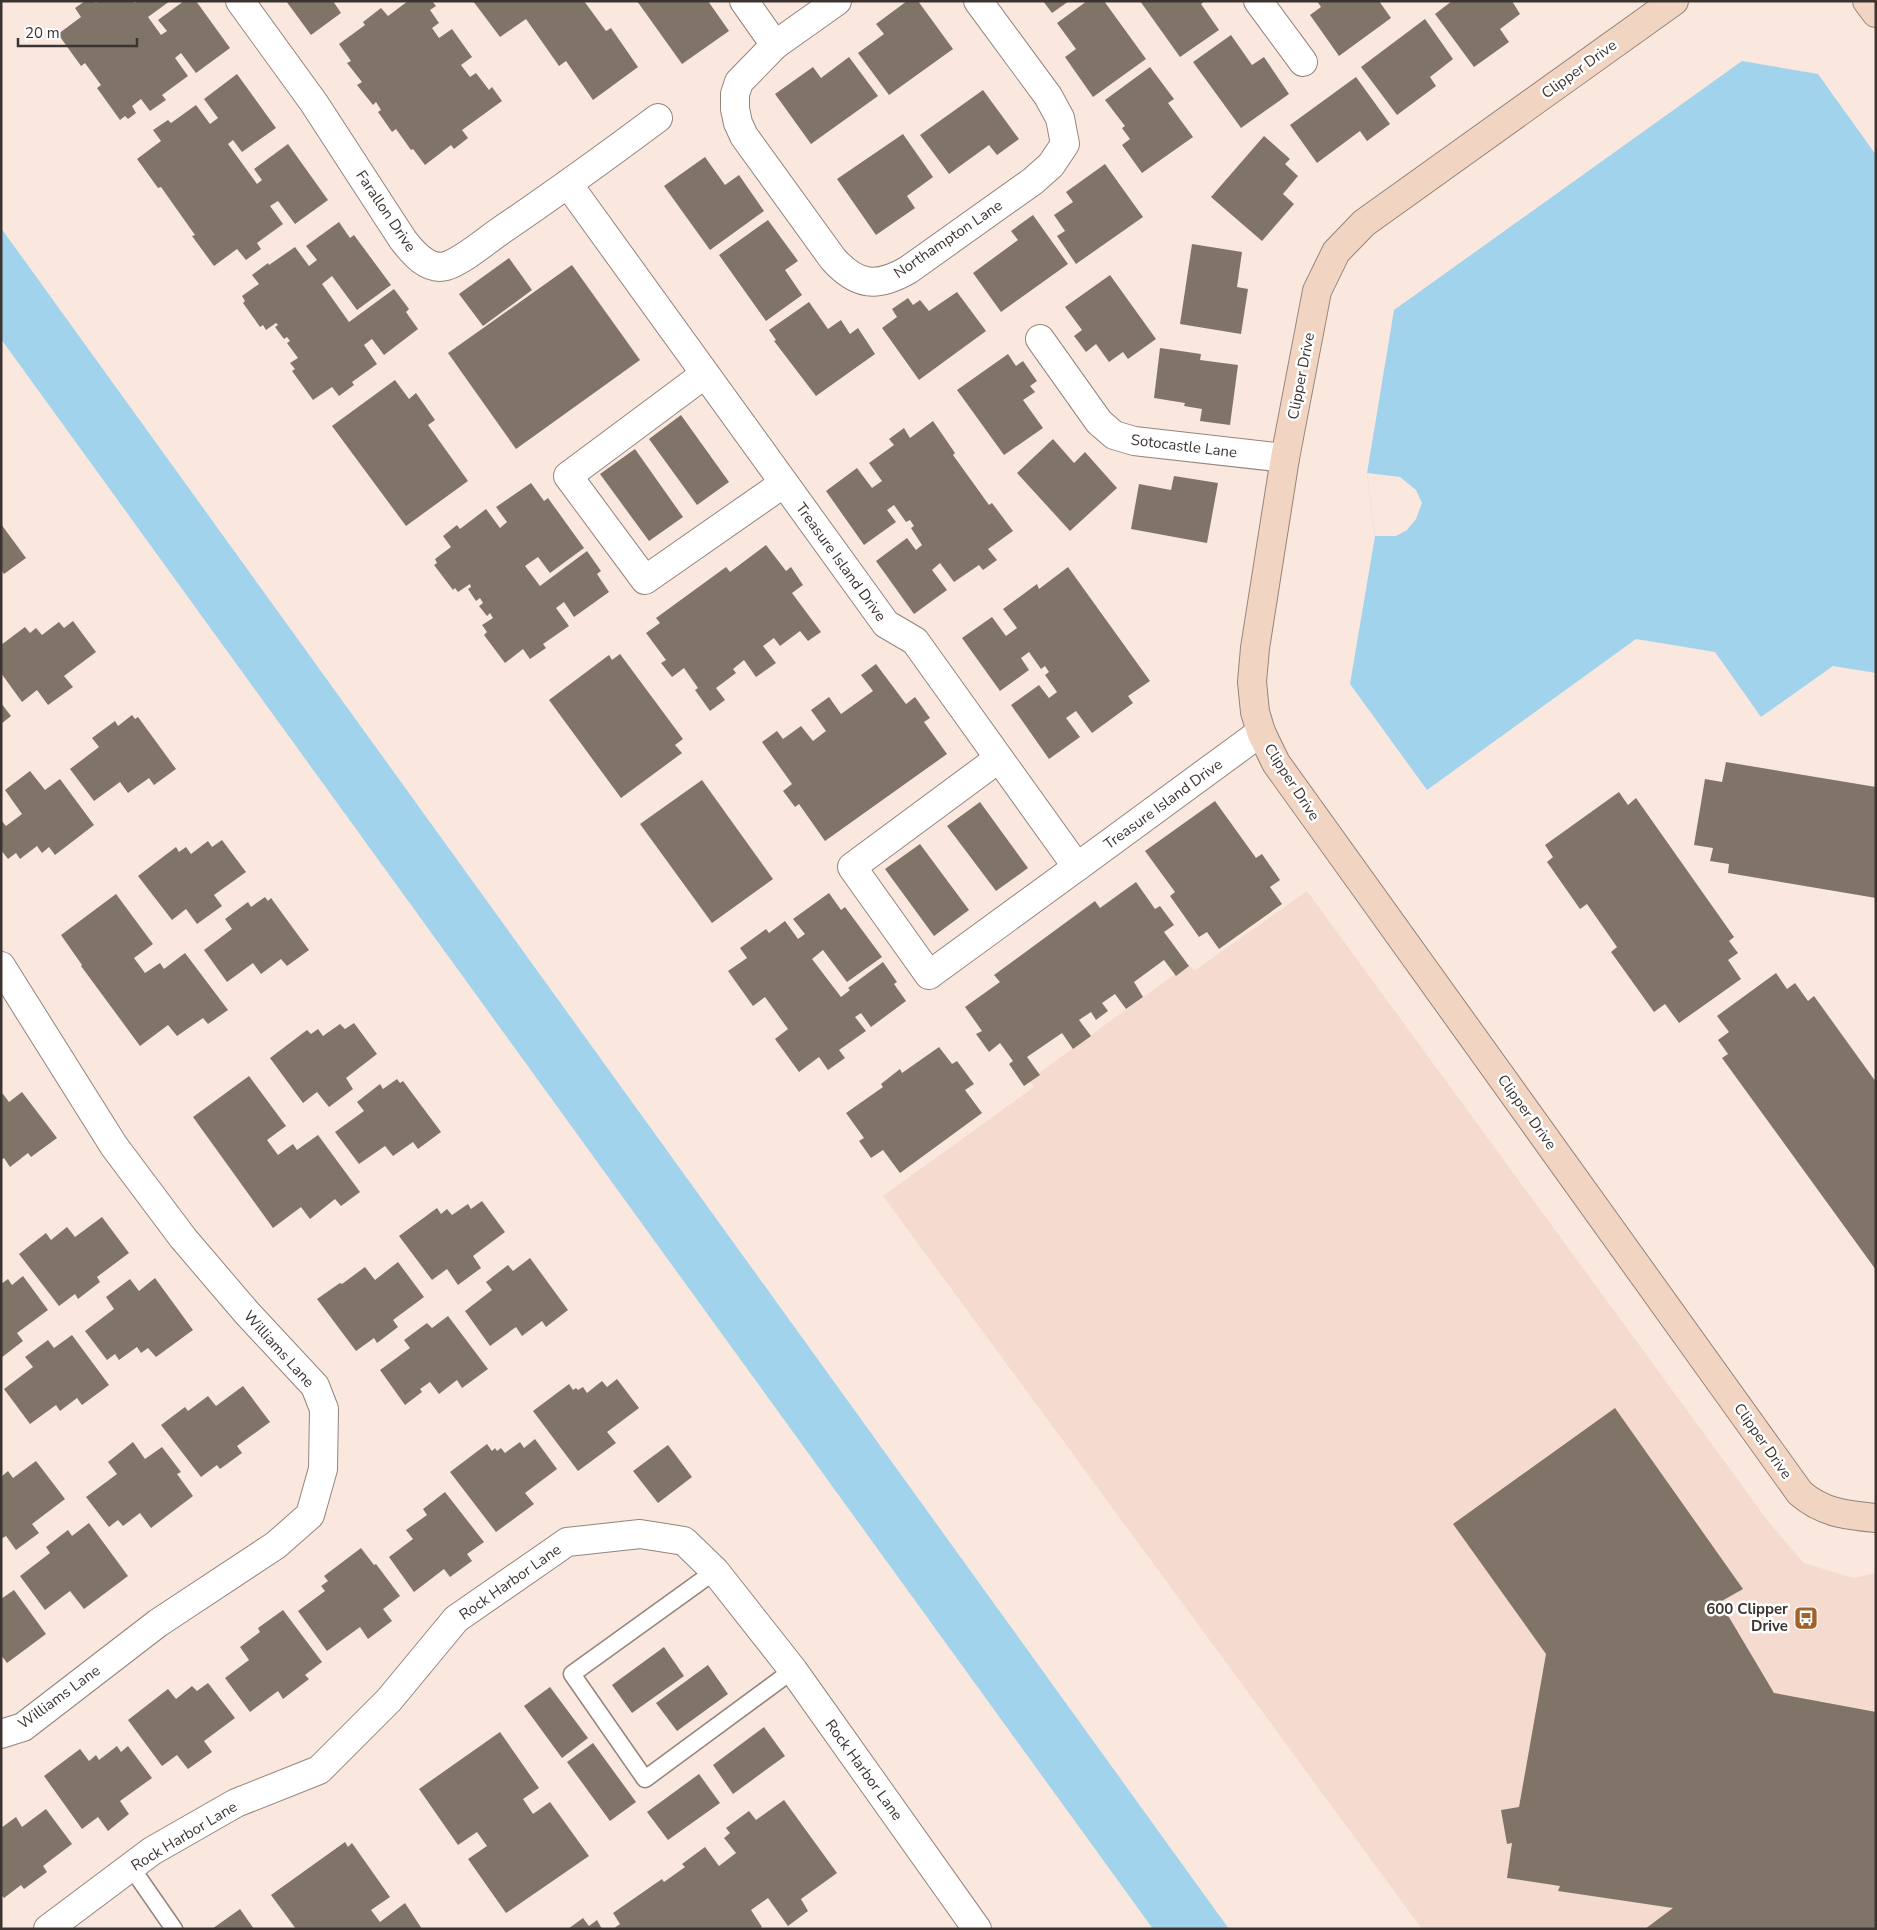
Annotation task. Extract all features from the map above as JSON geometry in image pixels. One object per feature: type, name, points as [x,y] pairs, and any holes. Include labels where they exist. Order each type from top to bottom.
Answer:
[{"type":"street","name":"Farallon Drive","points":[[240,1],[314,103],[407,246],[428,264],[446,266],[453,262],[568,184],[658,118]]},
{"type":"street","points":[[744,1],[775,45]]},
{"type":"street","name":"Northampton Lane","points":[[837,1],[775,45],[739,82],[735,94],[738,123],[744,136],[833,259],[843,270],[857,278],[875,283],[895,278],[908,270],[1033,181],[1051,165],[1065,144],[1060,118],[1048,96],[978,1]]},
{"type":"street","points":[[1258,1],[1303,62]]},
{"type":"street","name":"Clipper Drive","points":[[1674,1],[1364,223],[1336,252],[1316,291],[1285,458],[1255,648],[1253,693],[1255,712],[1261,732],[1282,770],[1800,1493],[1820,1508],[1843,1514],[1871,1511]]},
{"type":"street","points":[[1867,1],[1876,13]]},
{"type":"street","name":"Treasure Island Drive","points":[[568,184],[886,624],[915,641],[1077,867],[1261,732]]},
{"type":"street","name":"Sotocastle Lane","points":[[1040,340],[1099,422],[1114,435],[1134,441],[1285,458]]},
{"type":"street","points":[[705,374],[568,476],[645,580],[784,483]]},
{"type":"street","points":[[998,759],[852,867],[929,975],[1077,867]]},
{"type":"street","name":"Williams Lane","points":[[1,966],[107,1136],[171,1223],[247,1313],[315,1386],[324,1409],[325,1438],[323,1469],[310,1515],[276,1545],[158,1624],[23,1727],[1,1734]]},
{"type":"street","name":"Rock Harbor Lane","points":[[48,1929],[152,1852],[236,1803],[319,1770],[389,1700],[456,1619],[567,1542],[640,1534],[684,1541],[715,1572],[792,1670],[977,1929]]},
{"type":"lane","points":[[715,1572],[572,1674],[645,1779],[792,1670]]},
{"type":"lane","points":[[131,1867],[174,1929]]},
{"type":"shaded area","points":[[1307,891],[1771,1525],[1804,1563],[1853,1578],[1876,1573],[1876,1929],[1422,1929],[883,1196],[1034,1087],[1029,1080],[1189,964],[1194,971]]},
{"type":"water","points":[[1742,61],[1818,74],[1876,155],[1876,673],[1833,666],[1761,717],[1715,652],[1636,639],[1427,790],[1350,684],[1375,536],[1367,473],[1394,310]]},
{"type":"water","points":[[1,228],[1229,1929],[1153,1929],[1,339]]},
{"type":"pier","points":[[1367,473],[1400,477],[1416,490],[1422,503],[1416,519],[1407,530],[1396,536],[1375,536]]},
{"type":"building","points":[[85,1],[94,1],[96,3],[98,1],[133,1],[135,3],[137,1],[170,1],[148,17],[161,35],[167,31],[158,20],[184,1],[196,1],[230,48],[196,73],[181,53],[175,58],[188,76],[162,95],[166,100],[150,111],[141,99],[132,106],[136,113],[128,119],[125,116],[120,120],[97,88],[101,85],[85,63],[81,66],[58,34],[81,17],[75,8]]},
{"type":"building","points":[[286,1],[333,1],[341,13],[311,35]]},
{"type":"building","points":[[408,1],[432,1],[436,6],[430,10],[439,23],[432,28],[439,38],[452,29],[472,57],[461,65],[470,77],[476,73],[489,90],[492,87],[502,101],[462,130],[468,138],[454,149],[451,145],[425,165],[396,129],[392,132],[378,112],[381,110],[376,102],[373,105],[357,85],[362,82],[347,63],[351,61],[339,44],[365,25],[363,22],[381,8],[388,16]]},
{"type":"building","points":[[473,1],[584,1],[606,31],[611,28],[638,67],[593,100],[566,61],[559,66],[526,19],[500,37]]},
{"type":"building","points":[[637,1],[708,1],[729,31],[682,64]]},
{"type":"building","points":[[907,1],[918,1],[953,49],[889,95],[858,53],[884,34],[876,24]]},
{"type":"building","points":[[1043,1],[1069,1],[1052,13]]},
{"type":"building","points":[[1087,1],[1104,1],[1146,59],[1093,97],[1065,57],[1076,49],[1057,23]]},
{"type":"building","points":[[1140,1],[1205,1],[1201,4],[1219,30],[1180,57]]},
{"type":"building","points":[[1317,1],[1379,1],[1391,18],[1339,56],[1310,15],[1321,7]]},
{"type":"building","points":[[1452,1],[1512,1],[1520,14],[1500,29],[1509,42],[1474,67],[1435,14]]},
{"type":"building","points":[[1425,19],[1453,59],[1430,77],[1436,86],[1397,115],[1361,67]]},
{"type":"building","points":[[1231,35],[1252,65],[1264,57],[1289,94],[1241,128],[1193,62]]},
{"type":"building","points":[[849,57],[878,96],[811,144],[775,94],[813,67],[821,78]]},
{"type":"building","points":[[1150,67],[1174,99],[1168,103],[1193,137],[1142,173],[1122,145],[1130,139],[1122,128],[1125,126],[1105,100]]},
{"type":"building","points":[[237,74],[276,128],[242,152],[233,140],[228,144],[257,184],[262,180],[254,169],[288,144],[328,200],[295,224],[278,201],[270,206],[283,224],[257,243],[261,249],[246,260],[237,249],[214,266],[192,236],[195,235],[161,187],[158,188],[137,159],[161,141],[153,130],[168,120],[171,123],[196,105],[210,124],[218,118],[204,99]]},
{"type":"building","points":[[1356,77],[1390,124],[1367,141],[1360,131],[1317,163],[1290,125]]},
{"type":"building","points":[[983,90],[1019,139],[997,155],[989,145],[949,174],[920,135]]},
{"type":"building","points":[[903,134],[933,177],[907,196],[915,208],[876,235],[837,179]]},
{"type":"building","points":[[1264,136],[1290,159],[1285,164],[1298,176],[1283,194],[1294,204],[1262,241],[1211,197]]},
{"type":"building","points":[[705,157],[725,185],[739,175],[764,211],[710,250],[664,186]]},
{"type":"building","points":[[1105,164],[1143,217],[1076,264],[1057,236],[1065,231],[1054,215],[1073,202],[1066,192]]},
{"type":"building","points":[[1033,215],[1068,264],[1001,312],[973,273],[1018,240],[1011,231]]},
{"type":"building","points":[[768,220],[798,261],[785,270],[802,295],[766,321],[719,255]]},
{"type":"building","points":[[339,222],[350,238],[354,235],[391,285],[357,310],[332,276],[322,284],[349,322],[394,289],[409,309],[406,312],[418,329],[384,355],[372,339],[364,345],[377,364],[352,382],[354,385],[339,396],[332,387],[313,400],[292,371],[295,369],[290,363],[298,358],[287,343],[290,341],[287,337],[284,339],[275,327],[278,325],[276,323],[266,330],[263,325],[260,327],[243,303],[245,301],[242,296],[259,284],[252,275],[295,247],[309,266],[317,260],[306,246]]},
{"type":"building","points":[[1192,244],[1242,252],[1237,287],[1248,289],[1241,334],[1180,324]]},
{"type":"building","points":[[509,258],[532,290],[483,326],[459,294]]},
{"type":"building","points":[[572,265],[640,360],[516,449],[448,353]]},
{"type":"building","points":[[1110,275],[1156,339],[1128,359],[1123,352],[1109,362],[1096,344],[1086,352],[1074,336],[1082,330],[1065,307]]},
{"type":"building","points":[[957,292],[986,331],[919,380],[882,328],[897,317],[892,309],[908,298],[913,305],[920,300],[929,311]]},
{"type":"building","points":[[809,302],[828,329],[841,320],[850,334],[858,328],[875,354],[816,396],[774,341],[776,340],[769,330]]},
{"type":"building","points":[[1160,348],[1201,354],[1200,360],[1238,365],[1230,425],[1200,421],[1202,409],[1184,406],[1185,403],[1154,398]]},
{"type":"building","points":[[1008,354],[1016,366],[1023,361],[1037,381],[1030,386],[1035,392],[1023,400],[1043,428],[1004,455],[957,390]]},
{"type":"building","points":[[395,380],[409,399],[416,393],[435,420],[428,425],[468,481],[406,526],[332,426]]},
{"type":"building","points":[[681,415],[729,482],[697,505],[649,439]]},
{"type":"building","points":[[933,421],[955,453],[953,455],[989,505],[992,503],[1013,531],[988,549],[997,560],[983,570],[979,565],[954,582],[940,563],[932,570],[947,590],[914,614],[876,561],[907,538],[916,550],[922,545],[911,528],[914,526],[910,520],[906,522],[894,505],[887,510],[896,522],[864,545],[826,491],[857,468],[872,488],[882,481],[869,463],[894,445],[889,439],[904,428],[910,438]]},
{"type":"building","points":[[1053,439],[1074,463],[1085,452],[1117,488],[1070,531],[1017,473]]},
{"type":"building","points":[[635,449],[683,517],[649,541],[600,474]]},
{"type":"building","points":[[1174,476],[1218,483],[1207,543],[1131,529],[1139,484],[1171,490]]},
{"type":"building","points":[[531,483],[544,501],[548,498],[584,548],[550,573],[538,557],[525,566],[540,586],[587,551],[601,571],[597,574],[609,592],[574,617],[564,602],[556,608],[569,626],[543,644],[546,648],[530,659],[523,649],[505,663],[484,635],[487,632],[482,625],[493,618],[490,613],[487,616],[479,606],[483,603],[480,598],[476,601],[468,589],[471,587],[470,584],[458,592],[455,588],[453,590],[434,565],[437,563],[435,559],[451,547],[443,536],[457,525],[460,529],[486,509],[500,528],[507,522],[496,507]]},
{"type":"building","points":[[1,524],[26,558],[4,574],[1,570]]},
{"type":"building","points":[[766,545],[786,571],[791,567],[803,585],[792,593],[821,632],[808,641],[800,631],[780,646],[774,638],[763,646],[776,663],[756,677],[744,660],[733,669],[736,673],[716,688],[725,700],[710,711],[695,690],[698,688],[684,668],[672,677],[661,663],[666,660],[646,633],[660,623],[656,618],[726,567],[730,572]]},
{"type":"building","points":[[1068,567],[1150,681],[1128,696],[1133,703],[1092,733],[1076,711],[1066,718],[1080,737],[1049,759],[1011,705],[1039,685],[1049,698],[1057,692],[1045,675],[1049,672],[1045,666],[1041,669],[1029,652],[1021,658],[1029,670],[1000,691],[962,638],[992,617],[1006,636],[1017,628],[1003,609],[1037,584],[1039,589]]},
{"type":"building","points":[[73,621],[96,652],[64,676],[73,687],[48,705],[37,690],[22,702],[1,673],[1,645],[25,627],[30,633],[36,628],[42,635],[59,622],[64,628]]},
{"type":"building","points":[[620,654],[683,739],[675,745],[682,753],[621,798],[549,700],[609,655],[612,660]]},
{"type":"building","points":[[876,664],[906,704],[915,697],[930,718],[924,722],[947,754],[825,841],[799,804],[795,807],[783,791],[792,784],[762,742],[777,731],[783,739],[801,726],[813,741],[826,731],[811,710],[829,697],[841,714],[873,691],[861,675]]},
{"type":"building","points":[[1,703],[11,716],[1,724]]},
{"type":"building","points":[[132,715],[135,719],[138,717],[176,769],[154,785],[149,778],[128,793],[120,782],[94,801],[70,769],[99,747],[92,738],[115,721],[118,726]]},
{"type":"building","points":[[1726,762],[1876,787],[1876,898],[1728,873],[1729,864],[1710,861],[1713,848],[1694,845],[1705,779],[1722,782]]},
{"type":"building","points":[[30,771],[45,790],[60,779],[94,825],[55,855],[49,847],[42,853],[37,846],[20,859],[16,853],[8,859],[1,850],[1,820],[6,826],[22,814],[5,790]]},
{"type":"building","points":[[702,780],[773,879],[712,923],[640,824]]},
{"type":"building","points":[[1619,792],[1628,805],[1636,798],[1734,937],[1729,941],[1738,953],[1728,960],[1741,979],[1679,1023],[1665,1004],[1654,1012],[1611,952],[1617,947],[1587,904],[1580,909],[1547,862],[1553,857],[1545,845]]},
{"type":"building","points":[[1215,801],[1256,858],[1262,854],[1280,880],[1270,887],[1282,904],[1219,949],[1207,932],[1199,937],[1170,896],[1175,892],[1145,851]]},
{"type":"building","points":[[980,802],[1028,868],[996,891],[947,826]]},
{"type":"building","points":[[222,840],[246,872],[214,895],[222,906],[197,924],[186,909],[172,920],[138,876],[176,847],[179,852],[186,847],[191,854],[208,841],[212,847]]},
{"type":"building","points":[[920,844],[969,910],[934,936],[885,869]]},
{"type":"building","points":[[1136,882],[1155,909],[1160,906],[1174,925],[1164,932],[1189,966],[1176,976],[1164,960],[1134,982],[1143,997],[1126,1009],[1115,994],[1102,1003],[1108,1011],[1096,1020],[1091,1012],[1079,1020],[1091,1036],[1073,1049],[1062,1033],[1027,1057],[1040,1075],[1024,1086],[1009,1064],[1013,1061],[1000,1043],[989,1052],[976,1034],[982,1031],[965,1007],[1000,982],[994,975],[1095,901],[1100,908]]},
{"type":"building","points":[[829,893],[841,910],[845,907],[882,957],[847,982],[823,950],[812,959],[841,997],[850,990],[848,988],[883,962],[897,982],[894,984],[906,1001],[871,1027],[861,1013],[855,1017],[866,1031],[839,1050],[845,1058],[828,1070],[819,1057],[799,1072],[775,1039],[788,1029],[765,997],[753,1006],[728,971],[747,958],[740,948],[766,929],[769,933],[785,921],[798,939],[805,934],[793,919]]},
{"type":"building","points":[[116,894],[153,944],[134,958],[145,973],[160,963],[164,969],[185,953],[228,1010],[208,1024],[203,1018],[177,1036],[168,1025],[140,1046],[81,966],[61,935]]},
{"type":"building","points":[[265,897],[268,901],[271,898],[309,950],[287,966],[281,959],[261,974],[253,963],[227,982],[204,950],[232,929],[225,919],[248,902],[251,907]]},
{"type":"building","points":[[1776,973],[1787,989],[1795,983],[1808,1001],[1814,996],[1876,1082],[1876,1270],[1722,1058],[1728,1054],[1718,1040],[1729,1032],[1717,1016]]},
{"type":"building","points":[[354,1023],[377,1054],[346,1078],[353,1089],[329,1107],[317,1092],[303,1103],[270,1058],[307,1030],[311,1034],[318,1029],[323,1036],[340,1024],[345,1029]]},
{"type":"building","points":[[939,1047],[952,1064],[957,1061],[974,1084],[965,1090],[982,1113],[900,1173],[883,1150],[871,1158],[859,1141],[864,1138],[846,1113],[883,1087],[881,1084],[900,1069],[902,1073]]},
{"type":"building","points":[[249,1076],[286,1126],[267,1140],[278,1155],[293,1144],[297,1150],[318,1135],[360,1192],[341,1206],[335,1199],[310,1219],[301,1207],[273,1228],[193,1117]]},
{"type":"building","points":[[397,1079],[400,1083],[403,1081],[441,1132],[418,1149],[413,1142],[393,1156],[385,1146],[359,1164],[335,1132],[364,1111],[357,1102],[380,1084],[383,1089]]},
{"type":"building","points":[[22,1092],[57,1138],[31,1157],[28,1153],[10,1167],[4,1158],[1,1160],[1,1095],[3,1094],[9,1102]]},
{"type":"building","points":[[482,1201],[505,1232],[473,1256],[481,1268],[458,1285],[447,1269],[432,1280],[399,1236],[437,1208],[441,1214],[447,1209],[452,1215],[468,1204],[471,1209]]},
{"type":"building","points":[[102,1217],[129,1253],[97,1277],[100,1282],[78,1299],[75,1294],[59,1306],[19,1254],[46,1233],[51,1240],[67,1227],[75,1237]]},
{"type":"building","points":[[530,1258],[568,1310],[546,1327],[542,1321],[522,1336],[516,1327],[490,1346],[465,1311],[492,1290],[486,1282],[508,1265],[513,1271]]},
{"type":"building","points":[[398,1262],[424,1297],[393,1320],[398,1327],[377,1343],[374,1338],[356,1351],[317,1299],[365,1267],[375,1280]]},
{"type":"building","points":[[23,1276],[48,1310],[17,1333],[23,1341],[1,1358],[1,1284],[8,1279],[12,1285]]},
{"type":"building","points":[[155,1278],[193,1330],[156,1357],[148,1348],[141,1353],[137,1347],[119,1360],[115,1354],[107,1360],[85,1331],[114,1309],[106,1297],[130,1279],[139,1291]]},
{"type":"building","points":[[448,1316],[488,1369],[462,1388],[457,1380],[439,1394],[430,1382],[420,1389],[422,1392],[405,1405],[380,1370],[410,1348],[404,1340],[427,1323],[432,1328]]},
{"type":"building","points":[[72,1335],[109,1385],[82,1405],[77,1398],[60,1411],[56,1405],[30,1424],[4,1389],[33,1367],[25,1357],[48,1340],[54,1348]]},
{"type":"building","points":[[617,1379],[639,1408],[607,1432],[616,1443],[578,1471],[533,1411],[569,1384],[573,1390],[583,1387],[587,1393],[602,1381],[607,1387]]},
{"type":"building","points":[[243,1386],[270,1422],[237,1446],[242,1453],[220,1469],[217,1465],[201,1477],[161,1425],[185,1407],[188,1411],[208,1396],[216,1406]]},
{"type":"building","points":[[1615,1408],[1743,1589],[1720,1602],[1774,1693],[1876,1712],[1876,1929],[1645,1929],[1673,1908],[1558,1891],[1560,1886],[1507,1878],[1512,1843],[1507,1844],[1501,1810],[1519,1807],[1546,1654],[1453,1524]]},
{"type":"building","points":[[535,1439],[557,1469],[525,1493],[534,1504],[496,1532],[450,1472],[487,1444],[492,1451],[495,1448],[497,1451],[501,1448],[505,1453],[520,1442],[524,1448]]},
{"type":"building","points":[[133,1442],[145,1459],[162,1447],[181,1472],[177,1474],[193,1496],[151,1528],[140,1513],[123,1526],[118,1520],[109,1527],[86,1497],[117,1474],[108,1462]]},
{"type":"building","points":[[668,1445],[692,1477],[658,1503],[633,1471]]},
{"type":"building","points":[[36,1461],[65,1499],[32,1524],[39,1533],[16,1550],[6,1536],[1,1539],[1,1477],[8,1471],[13,1478]]},
{"type":"building","points":[[445,1492],[484,1542],[467,1554],[472,1561],[450,1577],[444,1569],[414,1592],[389,1557],[413,1539],[406,1530],[427,1515],[423,1509]]},
{"type":"building","points":[[89,1523],[128,1576],[84,1609],[70,1591],[45,1610],[20,1576],[50,1553],[46,1547],[68,1530],[72,1536]]},
{"type":"building","points":[[361,1548],[374,1565],[376,1564],[400,1596],[383,1609],[392,1621],[368,1639],[360,1627],[327,1651],[298,1611],[325,1591],[321,1586],[328,1581],[324,1576]]},
{"type":"building","points":[[14,1590],[46,1634],[7,1663],[1,1655],[1,1599]]},
{"type":"building","points":[[283,1610],[322,1662],[305,1675],[309,1679],[283,1699],[278,1691],[250,1712],[225,1678],[249,1660],[240,1647],[260,1632],[258,1628]]},
{"type":"building","points":[[664,1647],[684,1676],[632,1713],[612,1685]]},
{"type":"building","points":[[708,1665],[728,1694],[677,1731],[656,1703]]},
{"type":"building","points":[[208,1683],[235,1718],[204,1741],[212,1752],[188,1769],[177,1755],[162,1766],[128,1720],[168,1689],[176,1699],[192,1686],[197,1691]]},
{"type":"building","points":[[550,1687],[588,1738],[562,1758],[524,1706]]},
{"type":"building","points":[[764,1727],[785,1756],[733,1794],[713,1765]]},
{"type":"building","points":[[500,1732],[539,1788],[523,1799],[533,1814],[550,1802],[589,1856],[506,1913],[468,1859],[487,1846],[477,1832],[458,1845],[419,1789]]},
{"type":"building","points":[[593,1743],[636,1802],[610,1821],[567,1762]]},
{"type":"building","points":[[117,1746],[121,1752],[128,1746],[152,1778],[120,1801],[129,1814],[108,1831],[98,1817],[82,1829],[44,1776],[80,1749],[89,1761],[96,1755],[99,1760]]},
{"type":"building","points":[[699,1774],[720,1803],[668,1840],[647,1812]]},
{"type":"building","points":[[784,1800],[837,1873],[801,1899],[808,1911],[788,1926],[768,1898],[751,1910],[762,1927],[759,1929],[613,1929],[620,1924],[613,1913],[662,1879],[664,1882],[685,1867],[682,1864],[705,1847],[719,1866],[736,1853],[724,1838],[730,1833],[726,1828],[749,1811],[756,1820]]},
{"type":"building","points":[[46,1809],[72,1844],[43,1866],[47,1872],[24,1889],[21,1885],[4,1898],[1,1894],[1,1828],[16,1817],[22,1827]]},
{"type":"building","points":[[345,1842],[348,1847],[352,1843],[390,1897],[371,1910],[380,1922],[405,1903],[422,1929],[296,1929],[271,1895]]},
{"type":"building","points":[[240,1909],[254,1929],[212,1929]]},
{"type":"building","points":[[583,1918],[589,1926],[597,1920],[602,1929],[568,1929]]},
{"type":"place","name":"600 Clipper Drive","points":[[1806,1618]]}]
